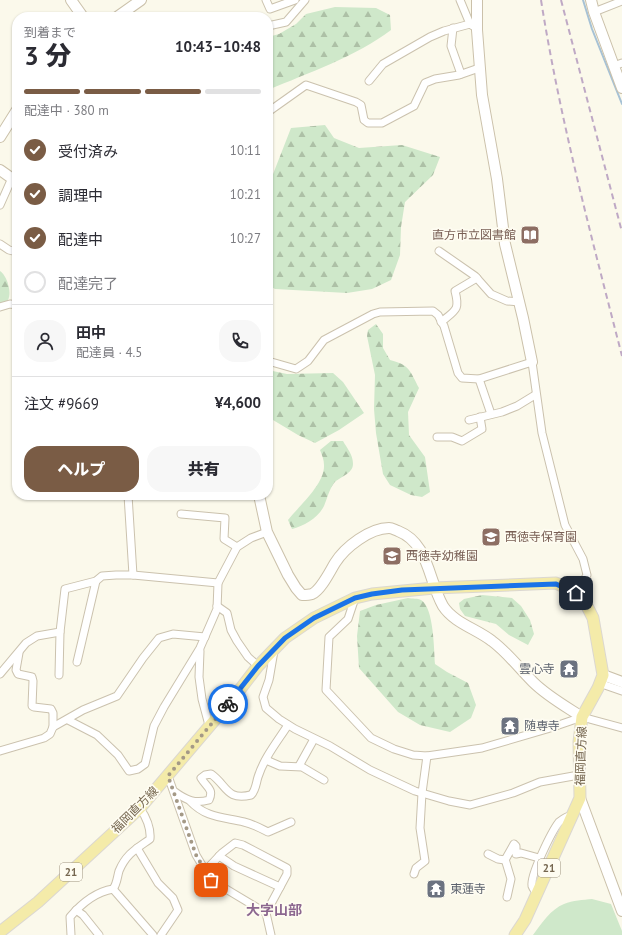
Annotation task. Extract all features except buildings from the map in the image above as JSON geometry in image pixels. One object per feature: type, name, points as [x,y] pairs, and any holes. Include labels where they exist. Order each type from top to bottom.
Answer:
[{"type":"main road","name":"福岡直方線","points":[[0,932],[38,902],[140,808],[258,666],[285,638],[314,618],[355,598],[372,594],[434,588],[556,584],[576,593],[586,604],[593,618],[601,679],[582,716],[579,742],[580,798],[525,920],[516,935]]},
{"type":"street","points":[[71,0],[79,12]]},
{"type":"street","points":[[124,12],[141,0]]},
{"type":"street","points":[[266,0],[270,9],[294,0]]},
{"type":"street","points":[[273,25],[286,22],[305,0]]},
{"type":"street","points":[[460,0],[473,27]]},
{"type":"street","points":[[477,0],[473,27],[482,95],[497,179],[505,244],[520,302],[532,362],[535,394],[542,433],[565,525],[583,559],[587,575],[576,593]]},
{"type":"street","points":[[592,0],[594,12],[618,64],[622,88]]},
{"type":"street","points":[[594,12],[622,1]]},
{"type":"street","points":[[369,82],[383,64],[430,37],[454,28],[473,27]]},
{"type":"street","points":[[454,28],[451,46],[461,74]]},
{"type":"street","points":[[273,108],[306,85],[356,102],[361,105],[364,120],[368,123],[382,123],[414,106],[425,83],[479,68]]},
{"type":"street","points":[[0,137],[12,118]]},
{"type":"street","points":[[0,170],[12,178]]},
{"type":"street","points":[[0,205],[12,185]]},
{"type":"street","points":[[0,244],[12,251]]},
{"type":"street","points":[[439,251],[464,267],[477,278],[491,294],[507,302],[520,302]]},
{"type":"street","points":[[442,322],[457,308],[458,303],[455,291],[477,278]]},
{"type":"street","points":[[0,307],[12,304]]},
{"type":"street","points":[[273,363],[296,370],[308,361],[324,340],[373,314],[380,312],[433,311],[438,315],[442,322],[458,373],[462,378],[479,379],[532,362]]},
{"type":"street","points":[[479,379],[491,414]]},
{"type":"street","points":[[469,420],[517,406],[535,394]]},
{"type":"street","points":[[437,437],[452,437],[462,442],[482,429],[480,417]]},
{"type":"street","points":[[128,500],[133,576]]},
{"type":"street","points":[[259,500],[267,532],[288,575],[302,595],[312,594],[319,588],[336,561],[347,548],[363,537],[378,529],[390,528],[406,534],[419,547],[430,573],[434,588],[448,613],[460,622],[493,641],[534,683],[562,705],[582,716],[622,728]]},
{"type":"street","points":[[181,514],[225,518],[224,539],[237,547]]},
{"type":"street","points":[[68,720],[97,735],[118,755],[129,771],[138,769],[145,764],[154,726],[200,648],[205,636],[217,606],[218,583],[237,547],[251,538],[267,532]]},
{"type":"street","points":[[59,675],[60,632],[65,590],[96,581],[102,576],[133,576],[218,583]]},
{"type":"street","points":[[77,662],[96,581]]},
{"type":"street","points":[[355,598],[348,619],[329,637],[326,690],[371,738],[413,755],[427,756],[482,748],[547,729],[582,716]]},
{"type":"street","points":[[217,606],[227,613],[231,630],[237,641],[248,657],[258,666]]},
{"type":"street","points":[[0,674],[26,643],[37,636],[60,632]]},
{"type":"street","points":[[53,727],[68,720],[83,710],[117,696],[143,658],[159,638],[173,634],[205,636]]},
{"type":"street","points":[[200,648],[199,676],[202,699],[209,725]]},
{"type":"street","points":[[274,649],[269,680],[263,697],[266,708],[288,725],[370,770],[415,791],[449,801],[470,805],[513,793],[540,782],[579,775]]},
{"type":"street","points":[[0,751],[44,738],[50,734],[53,727],[53,713],[51,709],[32,706],[32,677],[18,674],[16,670],[19,653]]},
{"type":"street","points":[[601,679],[622,682]]},
{"type":"street","points":[[601,679],[622,691]]},
{"type":"street","points":[[175,792],[183,799],[190,801],[203,802],[209,800],[212,794],[211,791],[201,778],[211,774],[217,778],[231,795],[251,795],[261,769],[288,725]]},
{"type":"street","points":[[299,766],[314,739]]},
{"type":"street","points":[[414,874],[416,868],[425,861],[420,828],[422,793],[427,756]]},
{"type":"street","points":[[266,760],[280,766],[302,767],[324,780]]},
{"type":"street","points":[[168,776],[175,792],[196,855],[211,880],[266,913]]},
{"type":"street","points":[[580,798],[622,911]]},
{"type":"street","points":[[190,801],[198,809],[215,817],[246,823],[268,832],[291,822]]},
{"type":"street","points":[[112,890],[115,886],[125,858],[150,839],[150,833],[145,815],[140,808]]},
{"type":"street","points":[[537,894],[532,887],[532,878],[539,858],[558,824],[566,817],[573,815]]},
{"type":"street","points":[[205,871],[219,856],[235,843],[243,845],[287,868],[288,874],[266,913],[271,935]]},
{"type":"street","points":[[507,896],[511,879],[505,859],[514,844],[516,846],[515,854],[521,853],[539,858]]},
{"type":"street","points":[[137,848],[158,883],[173,898],[178,910],[161,935]]},
{"type":"street","points":[[488,854],[498,859],[505,859]]},
{"type":"street","points":[[219,856],[234,866],[280,887]]},
{"type":"street","points":[[72,935],[70,916],[86,900],[107,890],[112,890]]},
{"type":"street","points":[[112,890],[153,935]]},
{"type":"street","points":[[76,910],[83,915],[99,935]]},
{"type":"green space","points":[[335,7],[376,8],[390,15],[391,30],[348,56],[273,88],[273,36],[279,34],[296,24],[306,14]]},
{"type":"green space","points":[[325,125],[334,138],[359,148],[402,145],[440,157],[433,175],[405,202],[401,227],[400,255],[391,280],[372,289],[347,293],[273,288],[273,174],[291,128]]},
{"type":"green space","points":[[0,271],[7,280],[9,297],[0,310]]},
{"type":"green space","points":[[376,324],[383,334],[383,348],[390,360],[406,367],[419,388],[408,412],[409,435],[425,457],[430,492],[422,497],[411,495],[390,485],[383,474],[376,433],[374,409],[375,375],[367,336],[368,330]]},
{"type":"green space","points":[[273,371],[287,374],[333,373],[343,382],[364,413],[339,430],[315,443],[273,420]]},
{"type":"green space","points":[[331,441],[343,441],[352,458],[353,464],[351,470],[334,483],[324,506],[314,518],[306,524],[292,529],[288,520],[316,487],[320,480],[324,465],[320,450]]},
{"type":"green space","points":[[482,595],[512,598],[521,606],[530,620],[534,634],[528,645],[509,635],[496,624],[465,616],[460,609],[459,603],[464,599]]},
{"type":"green space","points":[[408,598],[421,600],[429,611],[434,640],[435,664],[468,683],[476,705],[471,718],[450,732],[420,725],[398,712],[359,668],[357,636],[360,611],[376,605]]},
{"type":"green space","points":[[592,899],[611,904],[622,931],[622,935],[533,935],[547,917],[559,906],[578,900]]},
{"type":"waterway","points":[[583,0],[592,29],[622,104]]},
{"type":"railway","points":[[541,0],[557,90],[567,135],[622,356]]},
{"type":"railway","points":[[561,0],[622,232]]},
{"type":"way so far","points":[[211,880],[196,855],[179,809],[175,792],[168,776],[228,704]]},
{"type":"place","name":"直方市立図書館","points":[[530,235]]},
{"type":"place","name":"西徳寺保育園","points":[[491,537]]},
{"type":"place","name":"西徳寺幼稚園","points":[[392,556]]},
{"type":"place","name":"雲心寺","points":[[569,669]]},
{"type":"place","name":"随専寺","points":[[510,726]]},
{"type":"place","name":"東蓮寺","points":[[436,889]]},
{"type":"district","name":"大字山部","points":[[274,910]]},
{"type":"route","points":[[228,704],[258,666],[285,638],[314,618],[355,598],[402,590],[556,584],[576,593]]}]
